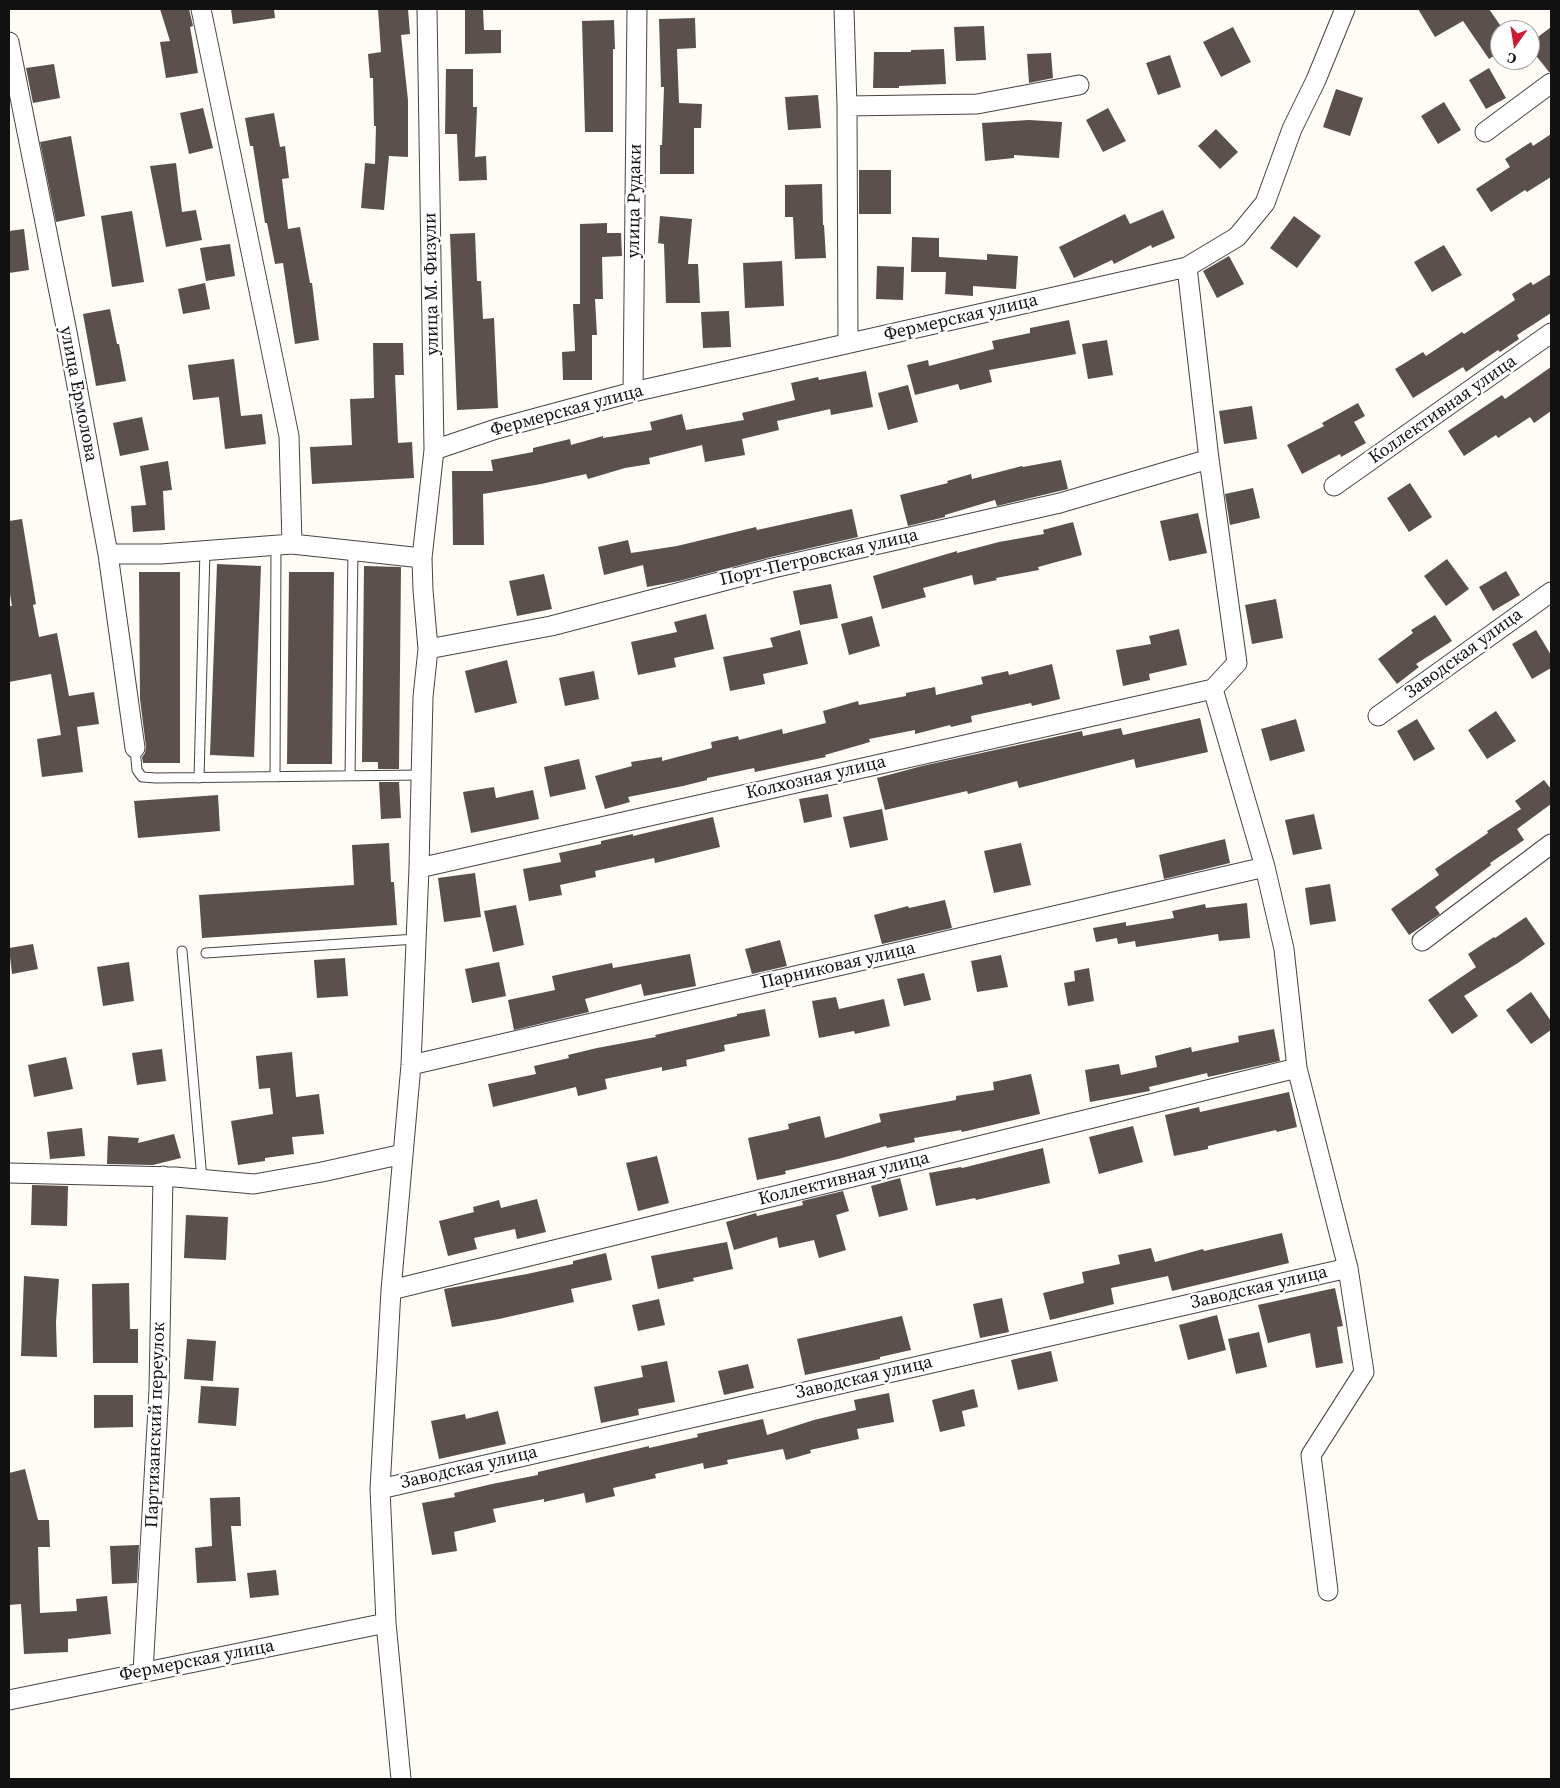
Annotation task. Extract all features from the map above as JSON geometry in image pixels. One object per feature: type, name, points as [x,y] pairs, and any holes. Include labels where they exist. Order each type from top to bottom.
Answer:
[{"type":"street","points":[[201,9],[289,436],[284,545]]},
{"type":"street","name":"улица М. Физули","points":[[401,1779],[386,1623],[380,1489],[392,1290],[411,1065],[419,868],[423,697],[428,649],[422,590],[422,558],[434,450],[427,9]]},
{"type":"street","name":"улица Рудаки","points":[[633,392],[636,9]]},
{"type":"street","points":[[844,9],[847,106],[848,343]]},
{"type":"street","name":"Фермерская улица","points":[[434,450],[496,429],[633,392],[1187,267],[1237,237],[1264,203],[1292,129],[1316,80],[1345,9]]},
{"type":"street","name":"улица Ермолова","points":[[9,42],[65,322],[108,554],[135,748]]},
{"type":"street","points":[[1486,132],[1551,83]]},
{"type":"street","points":[[847,106],[977,104],[1079,85]]},
{"type":"street","points":[[1187,267],[1209,459],[1237,663],[1214,689],[1265,867],[1284,949],[1297,1068],[1348,1268],[1364,1372],[1311,1455],[1328,1592]]},
{"type":"street","name":"Коллективная улица","points":[[1334,486],[1551,333]]},
{"type":"street","name":"Порт-Петровская улица","points":[[428,649],[551,626],[773,568],[1060,503],[1209,459]]},
{"type":"street","points":[[108,554],[161,554],[284,545],[422,558]]},
{"type":"street","name":"Заводская улица","points":[[1378,716],[1551,592]]},
{"type":"street","name":"Колхозная улица","points":[[419,868],[1214,689]]},
{"type":"street","points":[[1422,941],[1551,844]]},
{"type":"street","name":"Парниковая улица","points":[[411,1065],[1265,867]]},
{"type":"street","name":"Коллективная улица","points":[[392,1290],[1297,1068]]},
{"type":"street","points":[[9,1173],[163,1176],[254,1184],[322,1172],[403,1154]]},
{"type":"street","name":"Партизанский переулок","points":[[143,1672],[160,1390],[163,1176]]},
{"type":"street","name":"Заводская улица","points":[[380,1489],[1348,1268]]},
{"type":"street","name":"Фермерская улица","points":[[9,1700],[386,1623]]},
{"type":"lane","points":[[275,777],[284,545]]},
{"type":"lane","points":[[199,778],[205,550]]},
{"type":"lane","points":[[350,776],[353,550]]},
{"type":"lane","points":[[135,748],[137,770],[142,777],[421,775]]},
{"type":"lane","points":[[206,953],[416,939]]},
{"type":"lane","points":[[182,951],[202,1179]]},
{"type":"building","points":[[160,9],[189,9],[193,26],[190,27],[198,73],[166,78],[160,42],[170,41]]},
{"type":"building","points":[[231,9],[274,9],[275,18],[233,24]]},
{"type":"building","points":[[378,9],[408,9],[410,34],[401,35],[408,100],[408,157],[389,156],[384,210],[361,208],[365,163],[375,164],[376,126],[374,126],[373,78],[370,78],[368,54],[381,52]]},
{"type":"building","points":[[465,9],[483,9],[484,30],[501,30],[501,53],[465,54]]},
{"type":"building","points":[[1418,9],[1489,9],[1497,20],[1490,20],[1489,59],[1463,21],[1435,37]]},
{"type":"building","points":[[695,18],[696,48],[677,49],[679,103],[702,104],[701,128],[694,128],[694,174],[660,174],[664,87],[661,87],[659,19]]},
{"type":"building","points":[[614,20],[613,132],[585,132],[582,21]]},
{"type":"building","points":[[984,26],[986,60],[956,61],[954,27]]},
{"type":"building","points":[[1233,27],[1251,62],[1221,77],[1203,42]]},
{"type":"building","points":[[1551,27],[1551,72],[1540,61],[1540,35]]},
{"type":"building","points":[[944,49],[946,84],[873,88],[874,52],[911,52],[911,50]]},
{"type":"building","points":[[1051,53],[1053,78],[1029,83],[1027,54]]},
{"type":"building","points":[[1170,55],[1181,87],[1158,95],[1146,63]]},
{"type":"building","points":[[54,64],[60,98],[33,103],[26,68]]},
{"type":"building","points":[[1489,68],[1506,98],[1486,109],[1469,80]]},
{"type":"building","points":[[446,69],[473,69],[473,107],[477,107],[475,157],[486,156],[487,180],[459,181],[457,134],[445,134]]},
{"type":"building","points":[[1336,89],[1363,98],[1350,136],[1323,127]]},
{"type":"building","points":[[818,95],[821,128],[788,130],[785,97]]},
{"type":"building","points":[[1444,102],[1461,130],[1438,144],[1421,116]]},
{"type":"building","points":[[203,108],[213,148],[189,154],[180,113]]},
{"type":"building","points":[[1108,108],[1126,141],[1103,152],[1086,120]]},
{"type":"building","points":[[274,113],[280,147],[285,146],[289,178],[282,179],[288,229],[300,227],[310,283],[312,283],[319,340],[295,344],[283,263],[275,264],[267,223],[265,223],[253,146],[250,146],[245,118]]},
{"type":"building","points":[[1029,120],[1062,122],[1059,158],[1014,155],[1014,158],[985,161],[982,123]]},
{"type":"building","points":[[1216,129],[1238,152],[1220,169],[1198,146]]},
{"type":"building","points":[[1551,134],[1551,177],[1527,192],[1525,190],[1491,212],[1476,189],[1510,167],[1505,159],[1531,142],[1533,146]]},
{"type":"building","points":[[71,136],[85,216],[56,222],[40,142]]},
{"type":"building","points":[[176,163],[182,212],[196,210],[202,240],[166,247],[150,166]]},
{"type":"building","points":[[859,170],[891,170],[891,214],[859,214]]},
{"type":"building","points":[[822,184],[826,258],[795,259],[793,217],[785,217],[785,185]]},
{"type":"building","points":[[1163,210],[1175,238],[1152,248],[1151,245],[1114,264],[1112,260],[1074,278],[1059,247],[1125,214],[1130,224]]},
{"type":"building","points":[[132,211],[144,282],[112,287],[101,216]]},
{"type":"building","points":[[660,216],[692,219],[688,264],[698,264],[700,303],[666,303],[664,244],[658,243]]},
{"type":"building","points":[[1294,216],[1321,236],[1297,268],[1270,248]]},
{"type":"building","points":[[607,223],[607,233],[621,233],[622,256],[602,257],[603,299],[595,299],[597,335],[592,335],[592,380],[563,380],[562,352],[575,351],[573,304],[580,304],[580,224]]},
{"type":"building","points":[[24,229],[29,270],[9,273],[9,231]]},
{"type":"building","points":[[475,233],[477,281],[481,281],[483,319],[494,318],[498,408],[457,410],[450,234]]},
{"type":"building","points":[[912,237],[939,238],[939,257],[987,260],[987,254],[1018,256],[1016,289],[973,286],[973,296],[945,294],[946,272],[911,272]]},
{"type":"building","points":[[230,244],[235,276],[206,281],[200,248]]},
{"type":"building","points":[[1444,245],[1462,275],[1432,292],[1414,262]]},
{"type":"building","points":[[1229,256],[1244,284],[1217,298],[1203,271]]},
{"type":"building","points":[[782,261],[784,306],[745,308],[743,263]]},
{"type":"building","points":[[877,266],[904,267],[903,300],[876,299]]},
{"type":"building","points":[[1551,274],[1551,313],[1517,335],[1519,339],[1500,352],[1498,350],[1466,372],[1463,367],[1413,398],[1395,369],[1423,352],[1426,356],[1462,332],[1464,334],[1515,300],[1512,294],[1531,282],[1533,285]]},
{"type":"building","points":[[205,283],[210,309],[183,314],[178,289]]},
{"type":"building","points":[[110,309],[126,381],[96,386],[83,314]]},
{"type":"building","points":[[729,311],[731,347],[703,348],[701,312]]},
{"type":"building","points":[[1069,320],[1076,354],[989,370],[992,382],[960,390],[958,384],[915,395],[907,365],[928,360],[929,366],[994,349],[992,341],[1030,333],[1030,328]]},
{"type":"building","points":[[1107,340],[1113,375],[1088,379],[1082,344]]},
{"type":"building","points":[[373,343],[403,343],[404,375],[395,375],[398,443],[412,442],[414,478],[312,484],[310,447],[352,445],[350,399],[374,398]]},
{"type":"building","points":[[234,359],[241,416],[262,414],[266,444],[225,449],[219,397],[193,400],[188,365]]},
{"type":"building","points":[[1551,367],[1551,411],[1534,423],[1530,417],[1498,438],[1496,435],[1464,456],[1448,431],[1502,395],[1505,399]]},
{"type":"building","points":[[866,371],[873,407],[831,415],[830,409],[777,421],[779,430],[742,439],[745,455],[705,462],[702,445],[649,458],[650,464],[625,468],[588,479],[586,474],[483,494],[484,545],[453,545],[452,471],[493,471],[491,460],[533,452],[533,448],[570,439],[571,445],[603,436],[603,438],[652,430],[650,422],[682,414],[686,430],[744,420],[742,413],[795,400],[791,383],[818,377],[819,380]]},
{"type":"building","points":[[908,385],[918,422],[888,430],[878,393]]},
{"type":"building","points":[[1358,403],[1365,416],[1354,422],[1366,443],[1341,457],[1340,454],[1302,474],[1287,445],[1324,426],[1322,423]]},
{"type":"building","points":[[1252,406],[1257,439],[1224,444],[1219,411]]},
{"type":"building","points":[[142,417],[149,450],[120,456],[113,423]]},
{"type":"building","points":[[1061,460],[1068,489],[997,506],[995,500],[945,515],[945,517],[908,526],[900,495],[948,483],[947,481],[971,474],[972,479],[1022,466]]},
{"type":"building","points":[[168,461],[172,490],[163,491],[165,530],[133,532],[131,506],[146,505],[140,466]]},
{"type":"building","points":[[1410,483],[1432,517],[1409,532],[1387,498]]},
{"type":"building","points":[[1253,488],[1260,518],[1230,525],[1225,494]]},
{"type":"building","points":[[852,509],[858,537],[679,581],[647,587],[643,565],[604,575],[598,547],[628,540],[631,553],[677,546],[756,527],[757,530]]},
{"type":"building","points":[[1198,513],[1207,553],[1169,561],[1160,521]]},
{"type":"building","points":[[22,519],[36,604],[33,605],[39,637],[57,633],[69,696],[94,692],[99,724],[77,727],[83,772],[42,777],[37,739],[61,735],[51,674],[9,682],[9,606],[12,606],[9,588],[9,521]]},
{"type":"building","points":[[1073,522],[1082,555],[1038,567],[1039,570],[996,578],[997,580],[974,585],[972,575],[923,588],[926,597],[882,609],[873,576],[957,551],[957,553],[999,542],[1044,534],[1043,530]]},
{"type":"building","points":[[1447,559],[1469,589],[1446,606],[1424,576]]},
{"type":"building","points":[[217,564],[261,566],[254,757],[210,755]]},
{"type":"building","points":[[364,566],[401,567],[399,769],[378,769],[378,762],[362,762]]},
{"type":"building","points":[[1506,571],[1520,595],[1493,611],[1479,587]]},
{"type":"building","points":[[139,572],[180,572],[180,763],[143,763],[142,757],[146,747],[140,699]]},
{"type":"building","points":[[289,572],[334,572],[332,764],[287,764]]},
{"type":"building","points":[[544,574],[552,609],[517,616],[509,581]]},
{"type":"building","points":[[831,584],[838,618],[800,625],[793,591]]},
{"type":"building","points":[[1276,599],[1283,638],[1252,644],[1245,605]]},
{"type":"building","points":[[706,614],[714,649],[674,658],[676,667],[638,675],[631,642],[677,632],[674,622]]},
{"type":"building","points":[[1435,615],[1452,641],[1416,664],[1419,667],[1397,684],[1378,659],[1413,633],[1411,630]]},
{"type":"building","points":[[872,616],[880,646],[849,655],[841,624]]},
{"type":"building","points":[[1179,629],[1187,665],[1149,674],[1150,680],[1123,686],[1116,650],[1151,644],[1149,636]]},
{"type":"building","points":[[800,630],[808,664],[763,674],[765,684],[730,691],[723,657],[773,647],[770,638]]},
{"type":"building","points":[[1536,630],[1551,655],[1551,668],[1532,679],[1512,644]]},
{"type":"building","points":[[507,660],[517,703],[475,713],[465,671]]},
{"type":"building","points":[[1052,664],[1060,699],[1032,706],[1031,703],[971,716],[972,722],[951,727],[950,725],[915,734],[915,730],[869,739],[870,742],[825,755],[826,757],[755,772],[754,768],[707,778],[707,780],[683,786],[628,797],[630,802],[605,809],[595,776],[632,766],[631,762],[662,757],[662,761],[712,748],[711,742],[738,736],[739,740],[782,729],[783,734],[826,723],[823,711],[858,701],[859,705],[906,696],[906,693],[935,687],[936,695],[983,684],[981,677],[1008,671],[1009,675]]},
{"type":"building","points":[[594,671],[599,699],[565,706],[559,678]]},
{"type":"building","points":[[1496,711],[1516,741],[1487,759],[1468,730]]},
{"type":"building","points":[[1200,718],[1208,752],[1136,768],[1134,759],[1019,788],[1017,781],[968,794],[967,791],[885,810],[877,778],[922,766],[1082,731],[1083,736],[1121,728],[1123,735]]},
{"type":"building","points":[[1296,719],[1305,751],[1270,761],[1261,729]]},
{"type":"building","points":[[1417,719],[1435,749],[1414,761],[1397,731]]},
{"type":"building","points":[[579,759],[586,789],[550,797],[544,767]]},
{"type":"building","points":[[1544,780],[1551,789],[1551,804],[1517,829],[1524,840],[1490,863],[1491,865],[1435,907],[1440,914],[1409,935],[1391,909],[1439,875],[1435,869],[1521,809],[1515,801]]},
{"type":"building","points":[[379,782],[399,782],[401,818],[381,819]]},
{"type":"building","points":[[494,787],[496,798],[533,790],[539,819],[471,833],[463,792]]},
{"type":"building","points":[[828,794],[832,817],[804,823],[799,799]]},
{"type":"building","points":[[218,795],[220,831],[138,838],[134,801]]},
{"type":"building","points":[[882,809],[888,840],[850,848],[843,817]]},
{"type":"building","points":[[1314,814],[1322,849],[1293,855],[1285,820]]},
{"type":"building","points":[[713,817],[720,847],[655,863],[654,858],[595,871],[596,877],[560,885],[562,895],[529,901],[523,869],[561,862],[559,853],[601,844],[601,841],[633,834],[633,836]]},
{"type":"building","points":[[1225,839],[1230,863],[1164,879],[1159,855]]},
{"type":"building","points":[[389,843],[391,882],[394,882],[397,925],[202,938],[199,895],[354,885],[352,845]]},
{"type":"building","points":[[1021,843],[1031,885],[994,893],[984,851]]},
{"type":"building","points":[[475,873],[481,917],[444,922],[438,878]]},
{"type":"building","points":[[1330,884],[1336,921],[1310,925],[1305,888]]},
{"type":"building","points":[[945,900],[952,928],[882,944],[874,915],[908,906],[909,908]]},
{"type":"building","points":[[1247,903],[1250,938],[1219,941],[1218,934],[1136,947],[1135,941],[1118,944],[1117,938],[1096,942],[1093,928],[1126,922],[1126,926],[1174,918],[1172,911],[1205,904],[1206,908]]},
{"type":"building","points":[[516,905],[524,945],[493,952],[484,911]]},
{"type":"building","points":[[1526,917],[1545,944],[1464,996],[1478,1016],[1452,1034],[1428,1000],[1476,967],[1468,954]]},
{"type":"building","points":[[780,940],[787,966],[752,974],[745,949]]},
{"type":"building","points":[[33,944],[38,969],[12,974],[9,948]]},
{"type":"building","points":[[690,954],[696,986],[644,996],[641,984],[585,999],[589,1012],[514,1030],[508,1000],[555,990],[552,976],[612,963],[613,968]]},
{"type":"building","points":[[1001,955],[1008,987],[977,992],[971,961]]},
{"type":"building","points":[[345,958],[348,996],[317,998],[314,960]]},
{"type":"building","points":[[129,962],[134,1001],[103,1006],[97,967]]},
{"type":"building","points":[[499,962],[506,996],[472,1003],[465,969]]},
{"type":"building","points":[[1089,968],[1094,1001],[1068,1006],[1064,983],[1075,981],[1074,971]]},
{"type":"building","points":[[924,973],[931,1000],[904,1006],[897,979]]},
{"type":"building","points":[[1531,992],[1551,1021],[1551,1030],[1531,1044],[1506,1010]]},
{"type":"building","points":[[836,997],[839,1009],[884,999],[890,1026],[855,1034],[854,1031],[819,1038],[812,1001]]},
{"type":"building","points":[[765,1009],[770,1036],[724,1045],[725,1051],[686,1060],[687,1066],[662,1071],[662,1067],[605,1079],[607,1089],[578,1096],[576,1087],[493,1107],[488,1084],[536,1074],[534,1066],[569,1058],[568,1055],[656,1037],[655,1035],[737,1016],[737,1014]]},
{"type":"building","points":[[1274,1029],[1280,1061],[1208,1077],[1207,1073],[1149,1087],[1150,1091],[1090,1102],[1085,1070],[1119,1064],[1121,1075],[1157,1067],[1155,1056],[1191,1047],[1192,1052],[1239,1042],[1238,1036]]},
{"type":"building","points":[[162,1049],[166,1081],[137,1085],[132,1053]]},
{"type":"building","points":[[292,1052],[296,1097],[319,1094],[324,1134],[292,1137],[294,1154],[265,1158],[265,1161],[238,1165],[231,1121],[273,1114],[270,1088],[259,1089],[256,1056]]},
{"type":"building","points":[[66,1057],[73,1089],[34,1097],[28,1065]]},
{"type":"building","points":[[1031,1074],[1040,1114],[962,1132],[961,1130],[914,1138],[915,1142],[887,1148],[886,1146],[785,1171],[786,1174],[757,1180],[748,1138],[789,1129],[788,1124],[820,1116],[825,1138],[881,1122],[879,1114],[956,1100],[956,1096],[994,1090],[993,1082]]},
{"type":"building","points":[[1289,1092],[1297,1127],[1208,1146],[1208,1149],[1174,1156],[1165,1115],[1199,1107],[1200,1112]]},
{"type":"building","points":[[1133,1126],[1143,1162],[1099,1174],[1089,1137]]},
{"type":"building","points":[[82,1128],[85,1156],[50,1159],[47,1132]]},
{"type":"building","points":[[174,1134],[181,1158],[153,1165],[107,1164],[108,1136],[139,1138],[138,1143]]},
{"type":"building","points":[[1043,1148],[1050,1183],[976,1200],[975,1198],[936,1206],[929,1173],[962,1168]]},
{"type":"building","points":[[657,1156],[669,1203],[638,1211],[626,1163]]},
{"type":"building","points":[[900,1178],[908,1210],[879,1217],[871,1186]]},
{"type":"building","points":[[32,1185],[68,1186],[67,1226],[31,1225]]},
{"type":"building","points":[[843,1191],[849,1211],[836,1215],[846,1250],[819,1258],[814,1240],[779,1248],[777,1237],[734,1250],[726,1222],[756,1213],[757,1216],[803,1205],[802,1201]]},
{"type":"building","points":[[537,1199],[546,1232],[517,1239],[515,1229],[474,1238],[477,1249],[448,1256],[439,1221],[474,1212],[473,1207],[499,1200],[501,1208]]},
{"type":"building","points":[[186,1215],[228,1217],[226,1260],[184,1258]]},
{"type":"building","points":[[1282,1233],[1289,1263],[1172,1291],[1168,1276],[1111,1288],[1114,1304],[1050,1320],[1043,1293],[1084,1283],[1082,1272],[1120,1264],[1118,1255],[1151,1248],[1155,1262],[1203,1249],[1204,1251]]},
{"type":"building","points":[[727,1242],[733,1269],[693,1278],[694,1281],[658,1289],[651,1256]]},
{"type":"building","points":[[606,1253],[612,1280],[571,1289],[574,1302],[499,1319],[452,1327],[444,1289],[573,1264],[573,1261]]},
{"type":"building","points":[[24,1276],[59,1279],[56,1322],[57,1357],[21,1356]]},
{"type":"building","points":[[129,1283],[130,1329],[138,1329],[138,1363],[93,1363],[92,1284]]},
{"type":"building","points":[[1335,1288],[1343,1326],[1337,1327],[1343,1363],[1316,1368],[1310,1333],[1268,1343],[1258,1305]]},
{"type":"building","points":[[1002,1298],[1009,1332],[980,1338],[973,1304]]},
{"type":"building","points":[[659,1299],[665,1325],[638,1331],[632,1305]]},
{"type":"building","points":[[1217,1315],[1226,1350],[1188,1360],[1179,1325]]},
{"type":"building","points":[[902,1316],[911,1350],[880,1357],[880,1359],[805,1375],[797,1339]]},
{"type":"building","points":[[1259,1332],[1267,1367],[1236,1374],[1228,1339]]},
{"type":"building","points":[[187,1339],[216,1341],[213,1381],[184,1379]]},
{"type":"building","points":[[1051,1351],[1058,1381],[1018,1390],[1011,1360]]},
{"type":"building","points":[[667,1361],[675,1402],[638,1409],[639,1415],[601,1423],[594,1387],[643,1377],[641,1366]]},
{"type":"building","points":[[748,1364],[754,1388],[724,1395],[718,1371]]},
{"type":"building","points":[[201,1386],[239,1388],[236,1426],[198,1423]]},
{"type":"building","points":[[974,1389],[978,1407],[962,1411],[965,1426],[940,1432],[932,1400]]},
{"type":"building","points":[[889,1393],[894,1422],[857,1429],[859,1439],[810,1450],[811,1453],[786,1460],[783,1449],[727,1460],[728,1464],[704,1469],[703,1463],[655,1474],[656,1478],[613,1488],[615,1496],[586,1503],[584,1493],[544,1502],[544,1499],[493,1509],[496,1522],[454,1532],[457,1551],[432,1555],[422,1503],[455,1497],[454,1493],[538,1475],[538,1472],[649,1446],[649,1448],[698,1437],[697,1434],[763,1419],[767,1435],[814,1420],[856,1410],[854,1400]]},
{"type":"building","points":[[94,1395],[133,1395],[133,1427],[94,1428]]},
{"type":"building","points":[[498,1411],[506,1444],[439,1459],[431,1421],[465,1414],[466,1419]]},
{"type":"building","points":[[25,1469],[38,1520],[49,1520],[50,1547],[38,1547],[40,1613],[77,1611],[76,1599],[107,1596],[111,1634],[68,1639],[68,1652],[24,1654],[21,1604],[9,1605],[9,1473]]},
{"type":"building","points":[[240,1497],[241,1526],[231,1526],[236,1581],[197,1583],[195,1548],[212,1546],[210,1498]]},
{"type":"building","points":[[139,1545],[137,1583],[112,1584],[110,1546]]},
{"type":"building","points":[[276,1570],[279,1595],[250,1598],[247,1573]]}]
